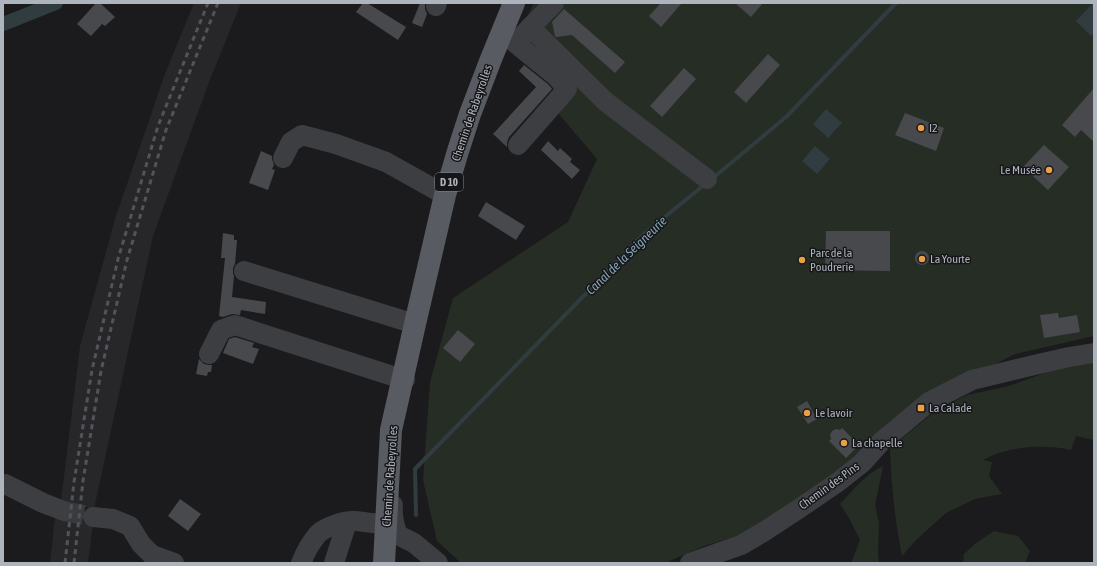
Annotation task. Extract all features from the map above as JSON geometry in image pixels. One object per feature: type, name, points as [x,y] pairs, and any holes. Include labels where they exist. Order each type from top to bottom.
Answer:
[{"type":"main road","name":"Chemin de Rabeyrolles","points":[[396,563],[391,430],[445,195],[470,114],[514,3]]},
{"type":"main road","name":"Chemin de Rabeyrolles","points":[[384,563],[395,528],[404,376]]},
{"type":"street","points":[[491,59],[515,43],[554,3]]},
{"type":"street","points":[[530,27],[606,102],[707,179]]},
{"type":"street","points":[[515,43],[557,77],[568,89],[518,145]]},
{"type":"street","points":[[283,158],[291,142],[302,135],[336,144],[386,162],[445,195]]},
{"type":"street","points":[[244,271],[415,324]]},
{"type":"street","points":[[209,354],[221,330],[235,325],[404,376]]},
{"type":"street","name":"Chemin des Pins","points":[[690,563],[741,545],[797,510],[838,482],[862,463],[881,442],[929,402],[972,380],[1036,364],[1069,357],[1094,354]]},
{"type":"street","points":[[3,485],[5,484],[43,503],[64,511]]},
{"type":"street","points":[[94,517],[113,519],[130,526],[141,544],[152,555],[174,563]]},
{"type":"street","points":[[301,563],[307,550],[319,533],[336,524],[353,521],[395,528],[438,563]]},
{"type":"street","points":[[334,563],[346,522]]},
{"type":"street","points":[[390,563],[395,528]]},
{"type":"shaded area","points":[[194,3],[241,3],[209,82],[153,236],[94,509],[61,501],[80,346],[116,216],[165,74]]},
{"type":"shaded area","name":"Parc de la Poudrerie","points":[[534,3],[1094,3],[1094,336],[1015,354],[921,402],[852,465],[767,527],[704,546],[665,563],[461,563],[437,541],[423,480],[430,382],[453,298],[568,222],[597,159],[558,113],[574,91],[518,34]]},
{"type":"shaded area","points":[[1093,3],[1094,33],[1091,36],[1076,21]]},
{"type":"shaded area","points":[[826,109],[842,123],[828,138],[813,124]]},
{"type":"shaded area","points":[[815,146],[830,159],[817,174],[802,161]]},
{"type":"shaded area","points":[[1094,358],[1094,440],[1076,436],[1071,450],[1049,447],[1015,449],[993,455],[983,460],[992,462],[989,476],[1002,494],[975,499],[946,513],[916,540],[902,556],[897,529],[891,475],[890,448],[938,409],[967,395],[1009,386],[1058,368]]},
{"type":"shaded area","points":[[883,466],[875,505],[879,523],[879,563],[851,563],[860,540],[840,504],[865,478]]},
{"type":"shaded area","points":[[55,517],[93,523],[88,563],[50,563]]},
{"type":"shaded area","points":[[994,531],[1018,536],[1030,551],[1025,563],[963,563],[964,554],[976,543]]},
{"type":"building","points":[[96,3],[100,3],[115,17],[105,26],[102,24],[91,36],[77,24]]},
{"type":"building","points":[[363,3],[367,3],[406,27],[398,40],[356,12]]},
{"type":"building","points":[[420,3],[425,3],[427,14],[422,27],[412,23]]},
{"type":"building","points":[[661,3],[682,3],[661,27],[649,16]]},
{"type":"building","points":[[735,3],[763,3],[751,17]]},
{"type":"building","points":[[564,9],[625,62],[615,73],[572,35],[555,36],[552,22]]},
{"type":"building","points":[[768,54],[780,65],[746,103],[734,92]]},
{"type":"building","points":[[524,65],[552,89],[509,137],[507,147],[493,134],[536,87],[519,71]]},
{"type":"building","points":[[684,68],[696,79],[662,117],[650,106]]},
{"type":"building","points":[[1094,88],[1094,142],[1081,130],[1075,137],[1062,125]]},
{"type":"building","points":[[905,113],[944,128],[936,151],[895,135]]},
{"type":"building","points":[[548,141],[558,151],[560,148],[572,159],[570,162],[580,170],[572,179],[541,150]]},
{"type":"building","name":"Le Musée","points":[[1044,145],[1069,167],[1048,190],[1023,167]]},
{"type":"building","points":[[261,151],[272,156],[274,165],[272,169],[275,170],[268,190],[249,183]]},
{"type":"building","points":[[486,202],[525,226],[516,240],[478,216]]},
{"type":"building","points":[[826,231],[890,231],[890,271],[825,270]]},
{"type":"building","points":[[223,233],[234,235],[234,240],[237,240],[235,264],[233,268],[234,276],[232,297],[266,302],[265,314],[241,310],[240,315],[232,314],[223,317],[219,316],[225,258],[221,258]]},
{"type":"building","name":"La Yourte","points":[[919,251],[925,251],[929,255],[929,261],[925,265],[919,265],[915,261],[915,255]]},
{"type":"building","points":[[1058,313],[1059,318],[1077,315],[1080,332],[1044,338],[1040,315]]},
{"type":"building","points":[[458,330],[475,344],[460,362],[443,348]]},
{"type":"building","points":[[235,337],[254,343],[252,347],[259,349],[253,364],[223,353],[229,339]]},
{"type":"building","points":[[199,359],[204,364],[212,365],[211,372],[208,372],[207,376],[196,374]]},
{"type":"building","name":"Le lavoir","points":[[807,401],[817,419],[808,424],[797,407]]},
{"type":"building","name":"La chapelle","points":[[842,428],[859,445],[846,458],[829,441],[831,439],[830,435],[832,431],[836,429],[840,430]]},
{"type":"building","points":[[180,499],[201,514],[188,531],[168,516]]},
{"type":"waterway","points":[[3,24],[56,3]]},
{"type":"waterway","name":"Canal de la Seigneurie","points":[[713,178],[786,117],[896,3]]},
{"type":"waterway","name":"Canal de la Seigneurie","points":[[416,515],[415,469],[645,233],[704,185]]},
{"type":"tunnel","points":[[64,511],[93,517]]},
{"type":"railway","points":[[65,563],[74,482],[92,370],[118,259],[158,126],[208,3]]},
{"type":"railway","points":[[74,563],[83,481],[101,371],[127,260],[166,130],[218,3]]},
{"type":"place","name":"I2","points":[[921,128]]},
{"type":"place","name":"Le Musée","points":[[1049,170]]},
{"type":"place","name":"La Yourte","points":[[922,259]]},
{"type":"place","name":"Parc de la Poudrerie","points":[[802,260]]},
{"type":"place","name":"La Calade","points":[[921,408]]},
{"type":"place","name":"Le lavoir","points":[[807,413]]},
{"type":"place","name":"La chapelle","points":[[844,443]]}]
